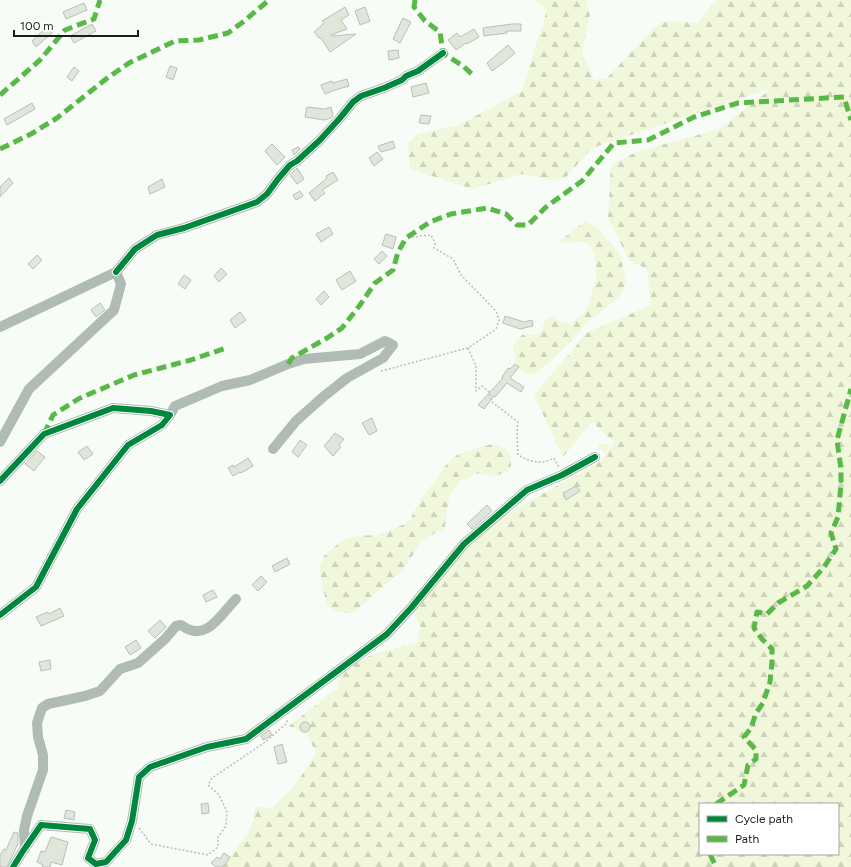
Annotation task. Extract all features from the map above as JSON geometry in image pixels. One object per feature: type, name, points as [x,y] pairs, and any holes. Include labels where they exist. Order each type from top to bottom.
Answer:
[{"type":"street","points":[[0,327],[116,272],[135,248],[157,235],[184,228],[257,202],[267,194],[290,165],[297,161],[320,140],[353,102],[361,96],[402,80],[406,76],[418,71],[443,53]]},
{"type":"street","points":[[0,442],[29,389],[114,310],[121,284],[116,272]]},
{"type":"street","points":[[0,615],[36,587],[76,510],[128,445],[162,425],[175,406],[222,386],[250,380],[304,359],[360,354],[385,341],[393,345],[383,358],[347,378],[323,397],[296,421],[273,449]]},
{"type":"street","points":[[0,481],[44,434],[113,408],[151,411],[170,415]]},
{"type":"street","points":[[14,867],[42,825],[90,829],[95,840],[88,858],[96,864],[106,862],[126,840],[132,821],[139,777],[150,767],[207,747],[246,739],[386,634],[412,608],[464,544],[527,490],[595,457]]},
{"type":"street","points":[[25,849],[24,830],[27,816],[43,770],[43,755],[38,737],[37,723],[42,708],[48,704],[85,696],[100,691],[120,669],[138,663],[165,639],[176,626],[181,625],[191,632],[197,633],[206,630],[215,623],[236,599]]},
{"type":"path","points":[[379,371],[468,348],[496,329],[499,320],[496,311],[461,275],[453,259],[434,248],[435,243],[431,235],[406,238]]},
{"type":"path","points":[[468,348],[476,366],[476,391],[482,386],[489,392],[492,402],[518,422],[518,456],[538,463],[554,458],[558,466],[570,470]]},
{"type":"path","points":[[132,821],[151,844],[208,855],[218,847],[218,837],[226,826],[227,812],[219,795],[208,784],[212,778],[264,743],[288,723],[287,708]]},
{"type":"green space","points":[[535,0],[586,0],[590,14],[582,53],[594,80],[607,78],[655,27],[667,21],[697,23],[717,0],[851,0],[851,867],[223,867],[252,827],[255,807],[272,808],[293,788],[316,754],[308,735],[289,726],[338,688],[342,671],[373,654],[417,643],[421,628],[413,611],[464,551],[501,517],[601,461],[614,442],[592,422],[563,457],[534,395],[588,332],[651,305],[647,269],[629,260],[608,217],[611,165],[636,152],[719,129],[772,88],[592,148],[567,176],[556,181],[521,174],[473,189],[410,169],[408,143],[418,134],[459,125],[522,91],[547,10]]},
{"type":"green space","points":[[585,221],[597,227],[620,254],[626,282],[621,294],[611,304],[588,321],[570,343],[535,375],[528,373],[520,369],[518,366],[513,347],[520,337],[525,334],[540,333],[546,319],[552,316],[557,320],[571,324],[585,312],[588,305],[596,278],[595,257],[592,249],[589,245],[583,242],[559,242]]},
{"type":"green space","points":[[600,443],[610,445],[605,453],[598,447]]},
{"type":"green space","points":[[492,444],[505,448],[510,453],[511,465],[508,471],[495,476],[480,473],[473,474],[468,479],[461,480],[449,498],[444,533],[438,531],[420,543],[404,569],[353,613],[339,612],[327,606],[319,569],[324,556],[340,542],[355,536],[378,535],[405,524],[410,520],[421,498],[440,475],[443,468],[458,454]]},
{"type":"building","points":[[84,3],[87,10],[66,19],[63,12]]},
{"type":"building","points":[[345,7],[349,15],[341,20],[347,29],[331,35],[356,34],[330,52],[321,38],[320,39],[314,32],[324,23],[322,21]]},
{"type":"building","points":[[365,7],[370,21],[360,25],[355,11]]},
{"type":"building","points":[[403,18],[411,22],[400,43],[393,39]]},
{"type":"building","points":[[92,24],[96,31],[74,43],[70,36]]},
{"type":"building","points":[[521,24],[521,31],[506,31],[507,33],[484,36],[483,28]]},
{"type":"building","points":[[47,27],[52,33],[36,47],[32,41]]},
{"type":"building","points":[[474,29],[479,37],[456,50],[448,40],[457,33],[460,37]]},
{"type":"building","points":[[508,45],[515,53],[492,71],[487,63]]},
{"type":"building","points":[[398,50],[399,58],[389,60],[388,51]]},
{"type":"building","points":[[170,66],[177,68],[173,80],[166,77]]},
{"type":"building","points":[[74,67],[79,71],[72,81],[67,77]]},
{"type":"building","points":[[347,79],[349,86],[325,94],[321,85],[332,81],[333,83]]},
{"type":"building","points":[[426,83],[429,93],[413,97],[411,87]]},
{"type":"building","points":[[32,103],[35,109],[7,125],[4,119]]},
{"type":"building","points":[[307,107],[324,109],[331,107],[333,116],[324,120],[305,117]]},
{"type":"building","points":[[421,115],[431,116],[429,124],[419,123]]},
{"type":"building","points":[[393,141],[395,148],[381,152],[378,146]]},
{"type":"building","points":[[272,144],[285,157],[277,165],[265,151]]},
{"type":"building","points":[[299,147],[300,149],[294,155],[292,150]]},
{"type":"building","points":[[377,152],[383,159],[374,166],[369,158]]},
{"type":"building","points":[[297,168],[304,179],[297,184],[290,175]]},
{"type":"building","points":[[333,172],[338,180],[322,190],[325,193],[315,201],[309,193],[327,178],[326,176]]},
{"type":"building","points":[[9,178],[13,183],[0,197],[0,187]]},
{"type":"building","points":[[162,179],[165,187],[150,194],[148,187]]},
{"type":"building","points":[[300,191],[303,196],[296,200],[293,195]]},
{"type":"building","points":[[329,227],[333,234],[321,242],[316,234]]},
{"type":"building","points":[[386,234],[396,237],[393,249],[382,245]]},
{"type":"building","points":[[382,251],[387,256],[379,264],[374,259]]},
{"type":"building","points":[[37,255],[42,260],[33,269],[28,264]]},
{"type":"building","points":[[221,268],[227,274],[219,282],[214,276]]},
{"type":"building","points":[[350,271],[356,281],[342,290],[336,280]]},
{"type":"building","points":[[184,275],[191,280],[185,289],[178,284]]},
{"type":"building","points":[[324,291],[329,297],[321,305],[316,299]]},
{"type":"building","points":[[100,303],[105,310],[96,317],[91,310]]},
{"type":"building","points":[[240,312],[246,320],[235,328],[230,320]]},
{"type":"building","points":[[505,316],[524,322],[532,320],[533,326],[520,329],[503,323]]},
{"type":"building","points":[[515,364],[519,367],[510,378],[524,387],[521,392],[507,383],[484,409],[478,405],[503,378],[502,377],[508,368],[510,369]]},
{"type":"building","points":[[372,418],[377,431],[369,435],[362,423]]},
{"type":"building","points":[[335,433],[344,439],[339,445],[341,447],[333,456],[324,446]]},
{"type":"building","points":[[300,440],[307,445],[298,457],[292,452]]},
{"type":"building","points":[[87,446],[93,454],[84,460],[78,452]]},
{"type":"building","points":[[37,451],[45,457],[34,471],[25,464]]},
{"type":"building","points":[[248,458],[253,466],[233,476],[228,468],[233,465],[234,467]]},
{"type":"building","points":[[576,486],[580,491],[566,500],[563,493]]},
{"type":"building","points":[[487,505],[492,511],[472,529],[467,524]]},
{"type":"building","points":[[287,558],[290,564],[275,572],[272,566]]},
{"type":"building","points":[[261,576],[267,582],[258,591],[252,585]]},
{"type":"building","points":[[213,590],[217,597],[206,602],[203,595]]},
{"type":"building","points":[[60,608],[64,616],[41,626],[36,617],[48,612],[49,614]]},
{"type":"building","points":[[160,620],[166,627],[155,638],[148,631]]},
{"type":"building","points":[[136,640],[141,648],[130,655],[125,647]]},
{"type":"building","points":[[50,660],[51,669],[41,671],[39,662]]},
{"type":"building","points":[[303,722],[307,722],[309,723],[309,731],[303,732],[300,729],[300,725]]},
{"type":"building","points":[[269,730],[272,735],[263,740],[261,736]]},
{"type":"building","points":[[282,744],[287,762],[278,764],[274,747]]},
{"type":"building","points":[[208,803],[209,813],[202,814],[201,804]]},
{"type":"building","points":[[66,810],[75,812],[74,820],[64,818]]},
{"type":"building","points":[[14,832],[18,833],[18,844],[7,867],[0,867],[0,855],[4,849],[6,850]]},
{"type":"building","points":[[51,837],[68,842],[62,865],[51,862],[50,867],[42,867],[43,865],[37,862],[41,851],[45,852]]},
{"type":"building","points":[[224,853],[230,857],[223,867],[216,867],[211,863],[217,857],[220,859]]},
{"type":"marked path","points":[[0,95],[40,60],[65,30],[94,19],[100,0]]},
{"type":"marked path","points":[[0,149],[31,134],[57,118],[106,79],[129,63],[175,41],[199,40],[228,33],[269,0]]},
{"type":"marked path","points":[[415,0],[414,7],[425,21],[440,32],[443,53],[463,66],[474,76]]},
{"type":"marked path","points":[[288,364],[292,358],[342,328],[375,283],[393,270],[398,252],[406,238],[430,222],[451,214],[487,208],[506,214],[517,225],[528,225],[546,207],[582,181],[614,143],[648,140],[694,117],[738,103],[844,97],[851,120]]},
{"type":"marked path","points":[[44,434],[53,415],[80,398],[134,375],[191,360],[226,348]]},
{"type":"marked path","points":[[717,803],[744,785],[748,765],[756,759],[756,750],[744,737],[751,728],[756,713],[763,703],[770,682],[772,662],[772,649],[754,628],[757,612],[767,614],[778,603],[807,586],[824,567],[836,549],[831,533],[838,517],[841,484],[841,469],[837,440],[851,389]]},
{"type":"marked path","points":[[710,855],[716,867]]},
{"type":"cycle path","points":[[116,272],[135,249],[157,235],[184,228],[257,202],[267,194],[290,165],[297,161],[320,140],[353,102],[361,96],[402,80],[406,76],[418,71],[443,53]]},
{"type":"cycle path","points":[[0,481],[44,434],[113,408],[151,411],[170,415],[162,425],[128,445],[77,509],[36,587],[0,615]]},
{"type":"cycle path","points":[[13,867],[41,825],[90,829],[95,840],[88,858],[96,864],[106,862],[126,840],[132,821],[139,777],[150,767],[207,747],[246,739],[387,634],[411,608],[464,544],[527,490],[562,475],[595,457]]}]
